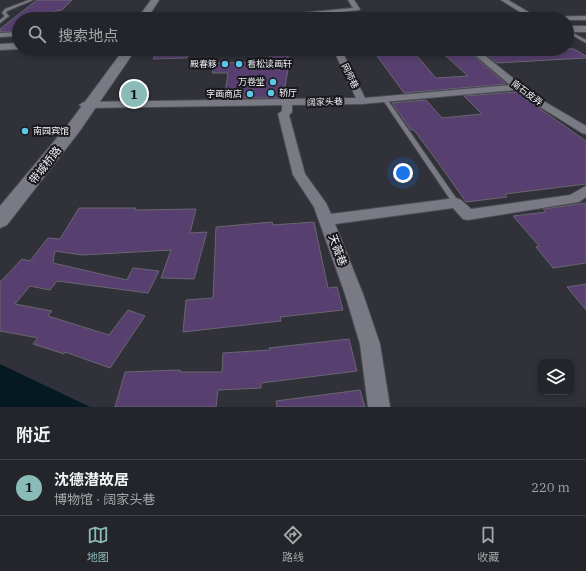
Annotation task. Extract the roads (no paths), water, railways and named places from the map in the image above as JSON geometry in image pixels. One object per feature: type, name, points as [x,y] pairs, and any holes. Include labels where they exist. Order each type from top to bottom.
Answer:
[{"type":"main road","points":[[147,12],[155,0]]},
{"type":"main road","points":[[152,12],[158,0]]},
{"type":"main road","points":[[574,30],[586,29]]},
{"type":"main road","points":[[0,47],[12,46]]},
{"type":"main road","name":"带城桥路","points":[[0,220],[51,158],[118,56]]},
{"type":"main road","name":"带城桥路","points":[[0,209],[87,105],[125,56]]},
{"type":"street","points":[[327,12],[357,9],[351,0]]},
{"type":"street","points":[[504,0],[525,12]]},
{"type":"street","points":[[574,18],[586,18]]},
{"type":"street","points":[[0,35],[12,34]]},
{"type":"street","name":"网师巷","points":[[340,56],[362,101]]},
{"type":"street","name":"南石皮弄","points":[[480,56],[532,98],[586,131]]},
{"type":"street","name":"阔家头巷","points":[[87,105],[362,101],[518,87]]},
{"type":"street","name":"天薇巷","points":[[287,103],[287,112],[282,114],[299,175],[321,206],[327,220],[354,294],[370,344],[379,407]]},
{"type":"street","points":[[327,220],[456,203],[468,215],[574,199],[586,190]]},
{"type":"lane","points":[[0,22],[7,16],[4,13],[6,10],[32,0]]},
{"type":"lane","points":[[574,34],[586,42]]},
{"type":"lane","points":[[385,100],[456,203]]},
{"type":"water","points":[[0,364],[90,407],[0,407]]},
{"type":"place","name":"殿春簃","points":[[225,64]]},
{"type":"place","name":"看松读画轩","points":[[239,64]]},
{"type":"place","name":"万卷堂","points":[[273,82]]},
{"type":"place","name":"轿厅","points":[[271,93]]},
{"type":"place","name":"沈德潜故居","points":[[134,94]]},
{"type":"place","name":"字画商店","points":[[250,94]]},
{"type":"place","name":"南园宾馆","points":[[25,131]]}]
